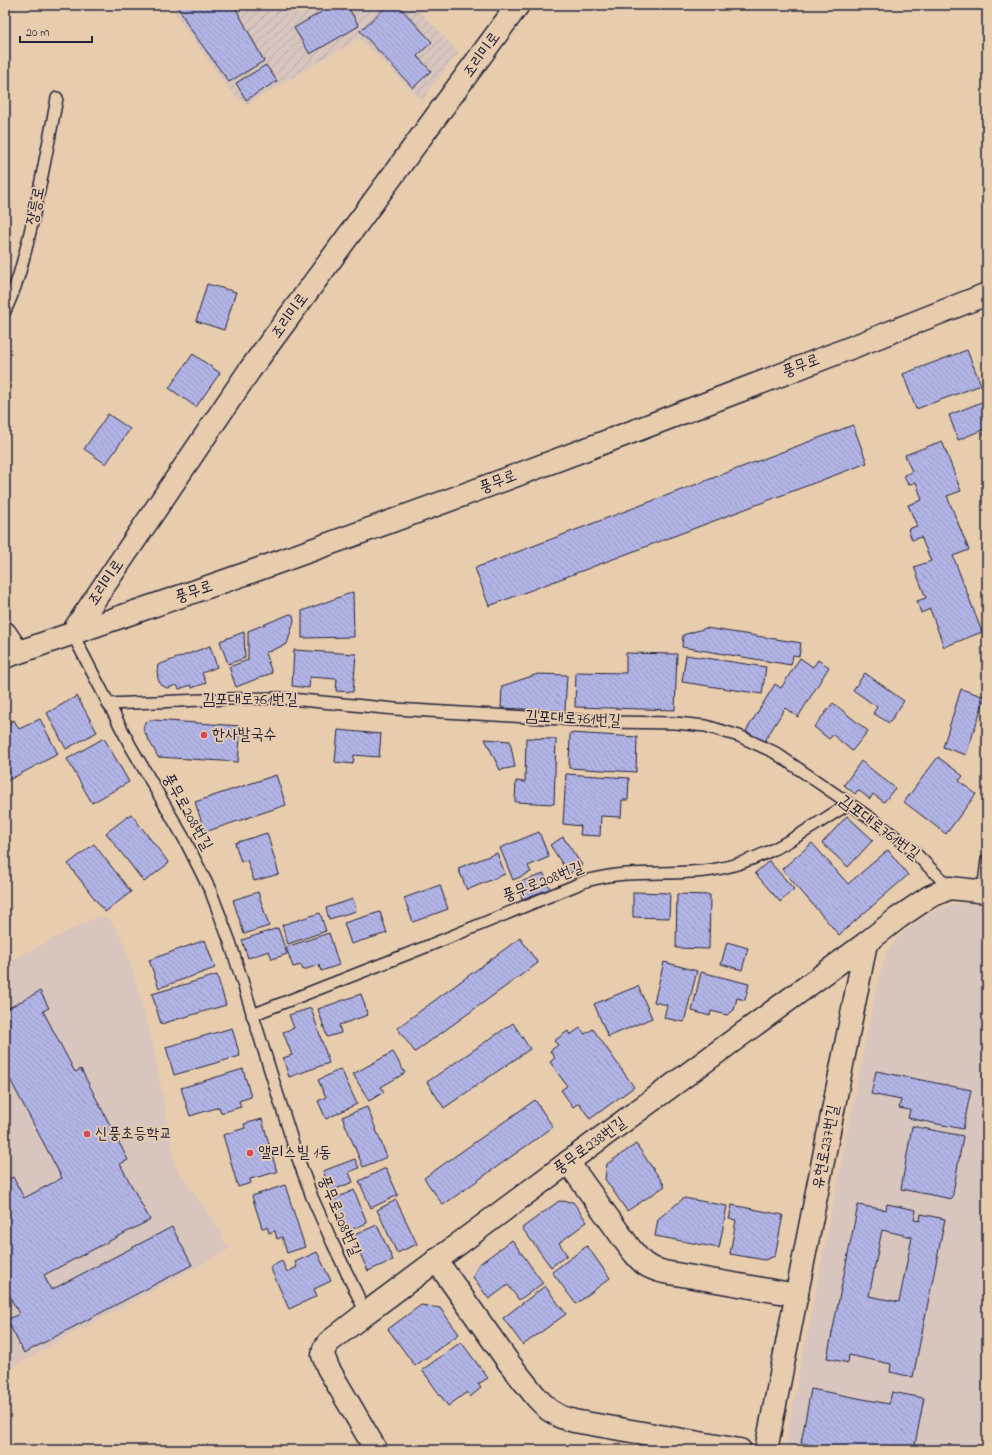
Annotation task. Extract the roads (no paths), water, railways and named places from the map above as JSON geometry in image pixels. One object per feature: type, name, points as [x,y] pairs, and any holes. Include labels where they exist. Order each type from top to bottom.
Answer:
[{"type":"street","name":"조리미로","points":[[72,634],[249,371],[518,5]]},
{"type":"street","name":"풍무로","points":[[12,655],[256,570],[484,488],[987,294]]},
{"type":"street","points":[[5,633],[12,655]]},
{"type":"street","points":[[866,943],[898,918],[929,897],[950,888],[985,892]]},
{"type":"street","name":"풍무로238번길","points":[[376,1450],[328,1368],[323,1355],[324,1349],[329,1342],[436,1260],[866,943]]},
{"type":"street","name":"유현로237번길","points":[[766,1450],[866,943]]},
{"type":"street","points":[[568,1162],[630,1248],[641,1262],[650,1268],[797,1294]]},
{"type":"street","points":[[436,1260],[509,1362],[537,1398],[550,1410],[561,1417],[574,1421],[740,1450]]},
{"type":"lane","name":"장릉로","points":[[5,311],[22,265],[37,204],[57,98]]},
{"type":"lane","name":"풍무로208번길","points":[[72,634],[108,704],[201,870],[222,917],[296,1153],[312,1197],[366,1313]]},
{"type":"lane","name":"김포대로761번길","points":[[108,704],[280,698],[395,709],[609,722],[675,723],[706,726],[739,736],[774,752],[879,824],[912,850],[950,888]]},
{"type":"lane","name":"풍무로208번길","points":[[252,1015],[594,879],[630,874],[678,873],[712,870],[753,859],[809,830],[848,804]]},
{"type":"lane","points":[[985,892],[987,860]]},
{"type":"place","name":"한사발국수","points":[[204,735]]},
{"type":"place","name":"신풍초등학교","points":[[87,1134]]},
{"type":"place","name":"앨리스빌 1동","points":[[250,1153]]}]
